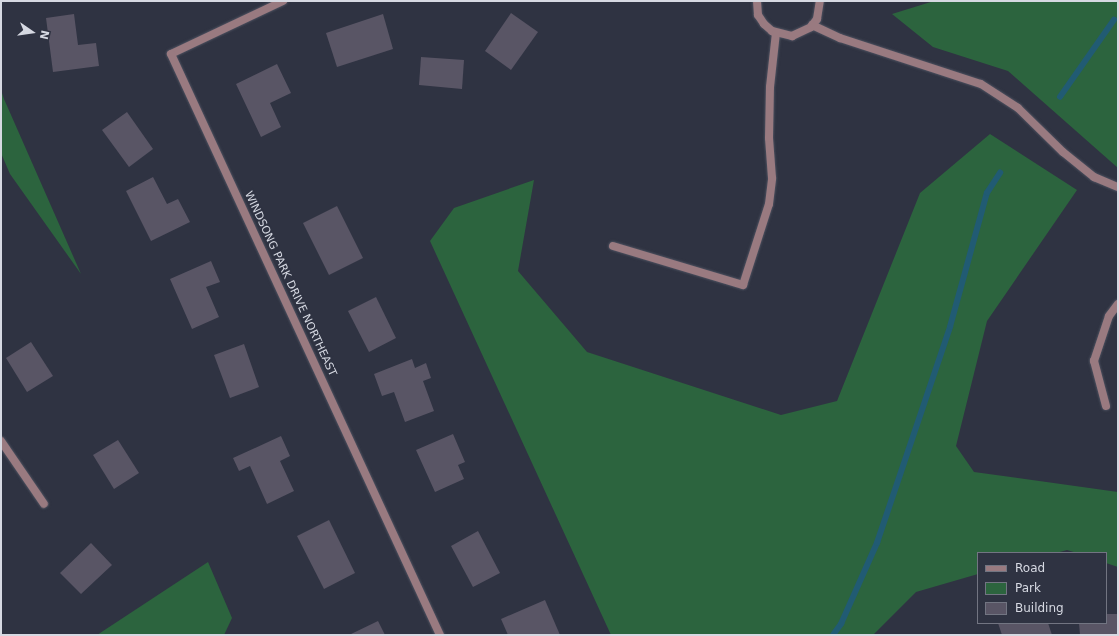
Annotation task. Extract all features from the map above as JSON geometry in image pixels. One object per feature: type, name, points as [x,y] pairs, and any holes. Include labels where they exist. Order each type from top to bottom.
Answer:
[{"type":"street","name":"WINDSONG PARK DRIVE NORTHEAST","points":[[282,1],[172,54],[440,635]]},
{"type":"street","points":[[757,1],[758,15],[764,24],[776,33],[792,36],[802,33],[817,19],[820,1]]},
{"type":"street","points":[[812,25],[840,38],[981,84],[1018,108],[1063,152],[1094,177],[1118,187]]},
{"type":"street","points":[[613,246],[743,285],[769,204],[772,178],[769,138],[770,86],[776,33]]},
{"type":"street","points":[[1106,406],[1094,361],[1109,316],[1118,304]]},
{"type":"street","points":[[1,441],[44,504]]},
{"type":"green space","points":[[934,1],[1118,1],[1118,168],[1008,71],[933,47],[892,14]]},
{"type":"green space","points":[[1,90],[81,274],[10,174],[1,153]]},
{"type":"green space","points":[[990,134],[1077,190],[987,321],[956,446],[974,472],[1118,492],[1118,567],[1107,563],[1107,552],[1074,552],[1067,550],[1060,552],[977,552],[977,574],[916,592],[873,635],[611,635],[430,241],[454,208],[534,180],[518,271],[587,352],[781,415],[837,401],[920,193]]},
{"type":"green space","points":[[208,562],[232,618],[224,635],[97,635]]},
{"type":"building","points":[[511,13],[538,32],[511,70],[485,51]]},
{"type":"building","points":[[74,14],[78,45],[96,43],[99,66],[53,72],[46,18]]},
{"type":"building","points":[[383,14],[393,49],[337,67],[326,33]]},
{"type":"building","points":[[421,57],[464,60],[462,89],[419,85]]},
{"type":"building","points":[[277,64],[291,93],[270,103],[281,127],[261,137],[236,84]]},
{"type":"building","points":[[127,112],[153,149],[129,167],[102,130]]},
{"type":"building","points":[[153,177],[167,204],[178,199],[190,222],[151,241],[126,191]]},
{"type":"building","points":[[337,206],[363,258],[329,275],[303,223]]},
{"type":"building","points":[[211,261],[220,282],[206,287],[219,317],[192,329],[170,279]]},
{"type":"building","points":[[376,297],[396,338],[369,352],[348,311]]},
{"type":"building","points":[[31,342],[53,376],[27,392],[6,358]]},
{"type":"building","points":[[244,344],[259,387],[230,398],[214,355]]},
{"type":"building","points":[[412,359],[415,368],[426,363],[431,378],[423,381],[434,411],[405,422],[394,392],[382,396],[374,374]]},
{"type":"building","points":[[453,434],[465,462],[458,465],[464,479],[435,492],[416,450]]},
{"type":"building","points":[[281,436],[290,456],[280,461],[294,491],[267,504],[250,466],[239,471],[233,458]]},
{"type":"building","points":[[118,440],[139,473],[114,489],[93,455]]},
{"type":"building","points":[[329,520],[355,573],[324,589],[297,536]]},
{"type":"building","points":[[478,531],[500,573],[473,587],[451,546]]},
{"type":"building","points":[[91,543],[112,565],[81,594],[60,573]]},
{"type":"building","points":[[545,600],[560,635],[508,635],[501,619]]},
{"type":"building","points":[[1107,614],[1118,614],[1118,635],[1080,635],[1079,624],[1107,624]]},
{"type":"building","points":[[378,621],[385,635],[349,635]]},
{"type":"building","points":[[998,624],[1048,624],[1052,635],[1002,635]]},
{"type":"waterway","points":[[1060,97],[1114,20]]},
{"type":"waterway","points":[[833,635],[841,624],[877,543],[950,327],[987,193],[1000,173]]}]
